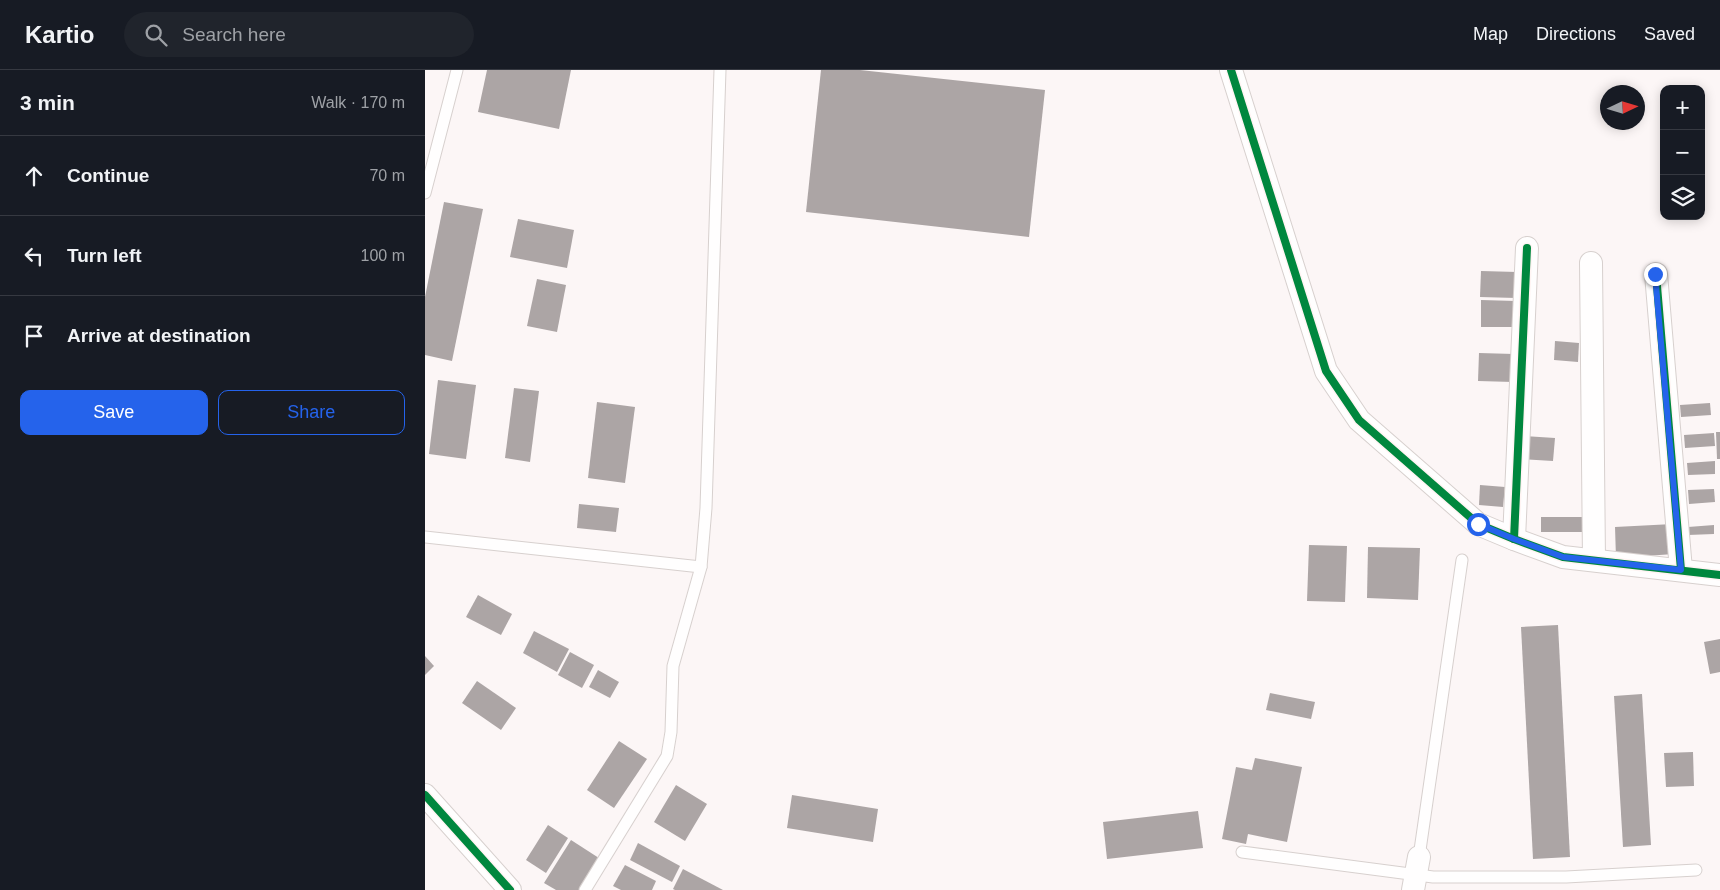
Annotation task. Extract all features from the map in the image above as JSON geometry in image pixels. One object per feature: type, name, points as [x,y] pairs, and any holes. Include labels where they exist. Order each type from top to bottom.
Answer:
[{"type":"street","points":[[1231,70],[1326,371],[1359,420],[1478,524],[1563,557],[1720,575]]},
{"type":"street","points":[[1514,539],[1527,248]]},
{"type":"street","points":[[1591,263],[1594,560]]},
{"type":"street","points":[[1655,274],[1681,570]]},
{"type":"street","points":[[425,795],[510,890]]},
{"type":"lane","points":[[425,193],[457,70]]},
{"type":"lane","points":[[585,890],[667,756],[671,732],[673,666],[701,567],[706,508],[720,70]]},
{"type":"lane","points":[[425,537],[701,567]]},
{"type":"lane","points":[[1416,874],[1463,560]]},
{"type":"lane","points":[[1242,852],[1433,877],[1566,877],[1696,870]]},
{"type":"building","points":[[487,70],[571,70],[559,129],[478,112]]},
{"type":"building","points":[[821,70],[860,70],[1045,90],[1029,237],[806,212]]},
{"type":"building","points":[[444,202],[483,209],[452,361],[425,355],[425,297]]},
{"type":"building","points":[[518,219],[574,230],[567,268],[510,257]]},
{"type":"building","points":[[1481,271],[1517,272],[1516,298],[1480,297]]},
{"type":"building","points":[[537,279],[566,285],[557,332],[527,326]]},
{"type":"building","points":[[1481,300],[1516,301],[1516,327],[1481,327]]},
{"type":"building","points":[[1555,341],[1579,343],[1578,362],[1554,360]]},
{"type":"building","points":[[1479,353],[1514,354],[1513,382],[1478,381]]},
{"type":"building","points":[[438,380],[476,385],[466,459],[429,454]]},
{"type":"building","points":[[514,388],[539,391],[530,462],[505,458]]},
{"type":"building","points":[[597,402],[635,407],[625,483],[588,478]]},
{"type":"building","points":[[1710,403],[1711,415],[1681,417],[1680,405]]},
{"type":"building","points":[[1716,432],[1720,432],[1720,459],[1717,459]]},
{"type":"building","points":[[1714,433],[1715,446],[1685,448],[1684,435]]},
{"type":"building","points":[[1523,436],[1555,438],[1553,461],[1521,459]]},
{"type":"building","points":[[1715,461],[1715,474],[1688,475],[1687,463]]},
{"type":"building","points":[[1480,485],[1505,487],[1503,507],[1479,505]]},
{"type":"building","points":[[1714,489],[1715,502],[1689,504],[1688,490]]},
{"type":"building","points":[[579,504],[619,508],[616,532],[577,528]]},
{"type":"building","points":[[1541,517],[1583,517],[1583,532],[1541,532]]},
{"type":"building","points":[[1673,524],[1674,554],[1616,558],[1615,527]]},
{"type":"building","points":[[1714,525],[1714,534],[1688,535],[1688,527]]},
{"type":"building","points":[[1309,545],[1347,546],[1345,602],[1307,601]]},
{"type":"building","points":[[1368,547],[1420,548],[1418,600],[1367,598]]},
{"type":"building","points":[[478,595],[512,614],[501,635],[466,617]]},
{"type":"building","points":[[1558,625],[1570,857],[1533,859],[1521,627]]},
{"type":"building","points":[[534,631],[569,649],[557,672],[523,653]]},
{"type":"building","points":[[1720,639],[1720,672],[1710,674],[1704,642]]},
{"type":"building","points":[[570,652],[594,665],[582,688],[558,675]]},
{"type":"building","points":[[425,656],[434,666],[425,675]]},
{"type":"building","points":[[598,670],[619,682],[610,698],[589,687]]},
{"type":"building","points":[[477,681],[516,708],[501,730],[462,703]]},
{"type":"building","points":[[1270,693],[1315,702],[1311,719],[1266,710]]},
{"type":"building","points":[[1642,694],[1651,845],[1623,847],[1614,696]]},
{"type":"building","points":[[619,741],[647,759],[614,808],[587,790]]},
{"type":"building","points":[[1693,752],[1694,786],[1666,787],[1664,753]]},
{"type":"building","points":[[1255,758],[1302,767],[1287,842],[1248,834],[1246,844],[1222,839],[1236,767],[1252,770]]},
{"type":"building","points":[[676,785],[707,804],[685,841],[654,822]]},
{"type":"building","points":[[792,795],[878,809],[873,842],[787,828]]},
{"type":"building","points":[[1198,811],[1203,848],[1107,859],[1103,822]]},
{"type":"building","points":[[548,825],[568,838],[546,873],[526,860]]},
{"type":"building","points":[[571,840],[602,860],[583,890],[556,890],[544,883]]},
{"type":"building","points":[[638,843],[680,866],[672,882],[630,860]]},
{"type":"building","points":[[625,865],[656,881],[652,890],[621,890],[613,886]]},
{"type":"building","points":[[683,869],[723,890],[673,889]]},
{"type":"cycle path","points":[[1231,70],[1326,371],[1359,420],[1478,524],[1563,557],[1720,575]]},
{"type":"cycle path","points":[[1514,539],[1527,248]]},
{"type":"cycle path","points":[[1656,274],[1681,570]]},
{"type":"cycle path","points":[[425,795],[510,890]]},
{"type":"route","points":[[1478,524],[1563,557],[1681,570],[1655,274]]}]
